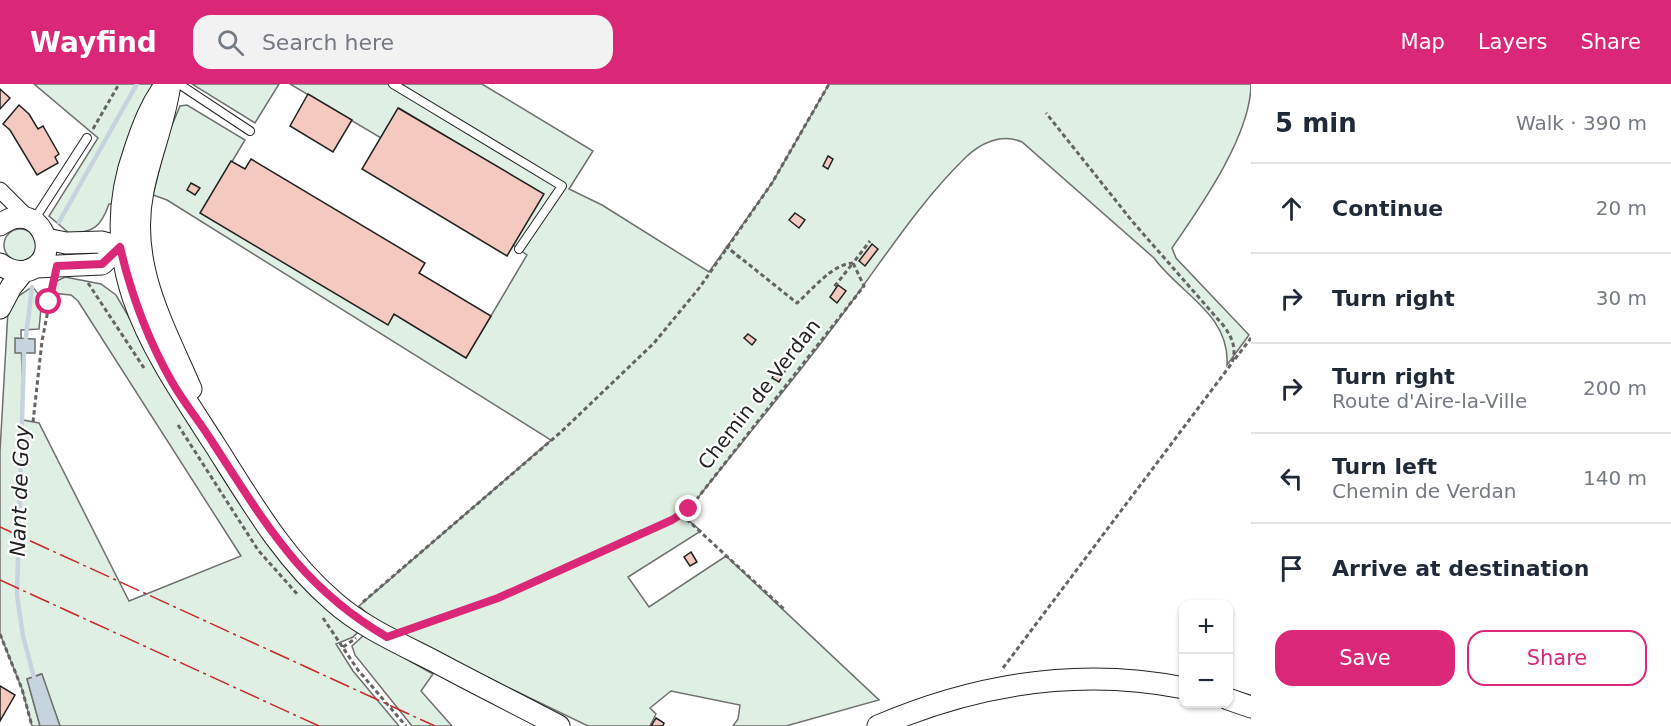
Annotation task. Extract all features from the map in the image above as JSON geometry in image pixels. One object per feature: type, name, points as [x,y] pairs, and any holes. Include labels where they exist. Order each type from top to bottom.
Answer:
[{"type":"main road","points":[[168,84],[145,118],[131,158],[121,209],[129,245],[213,442],[280,545],[315,585],[351,615],[387,637],[559,726]]},
{"type":"main road","points":[[0,225],[13,218],[31,220],[46,239],[46,251],[11,286],[0,308]]},
{"type":"main road","points":[[46,239],[66,243],[102,242],[129,245]]},
{"type":"main road","points":[[0,264],[10,270],[102,264],[129,245]]},
{"type":"main road","points":[[878,726],[916,710],[987,689],[1074,678],[1112,679],[1179,687]]},
{"type":"main road","points":[[1233,701],[1251,707]]},
{"type":"street","points":[[0,190],[31,220]]},
{"type":"lane","points":[[179,84],[250,131]]},
{"type":"lane","points":[[393,84],[562,186],[544,209],[519,249]]},
{"type":"lane","points":[[31,220],[87,138]]},
{"type":"path","points":[[87,138],[119,84]]},
{"type":"path","points":[[351,615],[374,591],[556,436],[627,370],[680,312],[727,248],[783,164],[829,84]]},
{"type":"path","points":[[1046,114],[1132,221],[1223,325],[1233,342],[1232,363]]},
{"type":"path","points":[[834,287],[870,241]]},
{"type":"path","points":[[727,248],[740,258]]},
{"type":"path","points":[[727,248],[797,303],[834,270],[845,264],[853,263]]},
{"type":"path","name":"Chemin de Verdan","points":[[387,637],[498,598],[689,509],[864,286],[853,263]]},
{"type":"path","points":[[33,422],[42,341],[57,266]]},
{"type":"path","points":[[987,689],[1060,595],[1251,338]]},
{"type":"path","points":[[681,514],[784,609]]},
{"type":"path","points":[[0,634],[32,726]]},
{"type":"green space","points":[[34,84],[156,84],[125,153],[112,204],[109,204],[99,223],[90,230],[69,233],[49,216],[98,138]]},
{"type":"green space","points":[[192,84],[279,84],[255,123]]},
{"type":"green space","points":[[290,84],[482,84],[593,151],[569,189],[602,205],[709,272],[772,183],[829,84],[1251,84],[1249,104],[1234,147],[1210,191],[1172,248],[1176,258],[1249,335],[1227,365],[1226,347],[1221,332],[1201,306],[1154,258],[1022,142],[1014,139],[999,139],[977,148],[965,158],[924,204],[800,371],[689,509],[681,514],[701,531],[628,577],[649,607],[726,556],[879,700],[786,726],[733,726],[738,719],[740,705],[671,691],[650,708],[656,714],[650,726],[588,726],[398,634],[371,617],[359,606],[551,440],[167,200],[153,195],[167,137],[180,106],[187,105],[245,140],[201,213],[388,324],[394,314],[466,358],[527,255],[513,245],[543,194],[399,108],[381,138]]},
{"type":"green space","points":[[20,229],[32,233],[36,245],[32,257],[20,261],[8,257],[4,245],[8,233]]},
{"type":"green space","points":[[65,277],[101,284],[116,295],[220,473],[260,532],[359,631],[353,637],[336,644],[353,671],[399,726],[60,726],[41,674],[27,679],[40,726],[32,726],[22,689],[0,634],[0,451],[8,310],[13,300],[32,287],[39,295],[41,306],[39,329],[21,330],[23,420],[39,423],[129,601],[241,556],[78,301],[71,295],[51,293],[53,283]]},
{"type":"green space","points":[[364,635],[433,674],[421,691],[452,726],[412,726],[355,655],[352,646]]},
{"type":"shaded area","points":[[15,338],[35,339],[35,353],[15,353]]},
{"type":"shaded area","points":[[42,674],[60,726],[40,726],[27,679]]},
{"type":"building","points":[[0,89],[10,98],[0,109]]},
{"type":"building","points":[[308,94],[352,120],[333,152],[290,126]]},
{"type":"building","points":[[19,105],[29,114],[38,129],[43,126],[59,154],[55,157],[58,163],[37,175],[10,130],[3,124]]},
{"type":"building","points":[[398,108],[544,194],[507,256],[362,169]]},
{"type":"building","points":[[828,156],[833,159],[828,169],[823,166]]},
{"type":"building","points":[[251,159],[425,263],[419,273],[491,316],[466,358],[394,314],[388,325],[200,213],[231,161],[245,169]]},
{"type":"building","points":[[191,183],[200,188],[195,195],[187,190]]},
{"type":"building","points":[[795,213],[805,220],[799,228],[789,220]]},
{"type":"building","points":[[872,244],[878,249],[865,266],[859,261]]},
{"type":"building","points":[[838,285],[846,291],[837,303],[830,297]]},
{"type":"building","points":[[748,334],[756,340],[752,345],[744,338]]},
{"type":"building","points":[[783,358],[790,362],[779,382],[772,378]]},
{"type":"building","points":[[691,552],[697,562],[690,566],[684,557]]},
{"type":"building","points":[[0,686],[15,695],[0,721]]},
{"type":"building","points":[[656,718],[664,723],[663,726],[651,726]]},
{"type":"waterway","name":"Nant de Goy","points":[[59,222],[137,84]]},
{"type":"waterway","name":"Nant de Goy","points":[[32,287],[24,353],[17,595],[23,636],[35,681]]},
{"type":"power","points":[[0,527],[435,726]]},
{"type":"power","points":[[0,580],[319,726]]},
{"type":"route","points":[[49,302],[57,266],[102,264],[120,247],[136,305],[173,383],[265,524],[315,585],[351,615],[387,637],[498,598],[639,532],[672,520],[689,509]]}]
